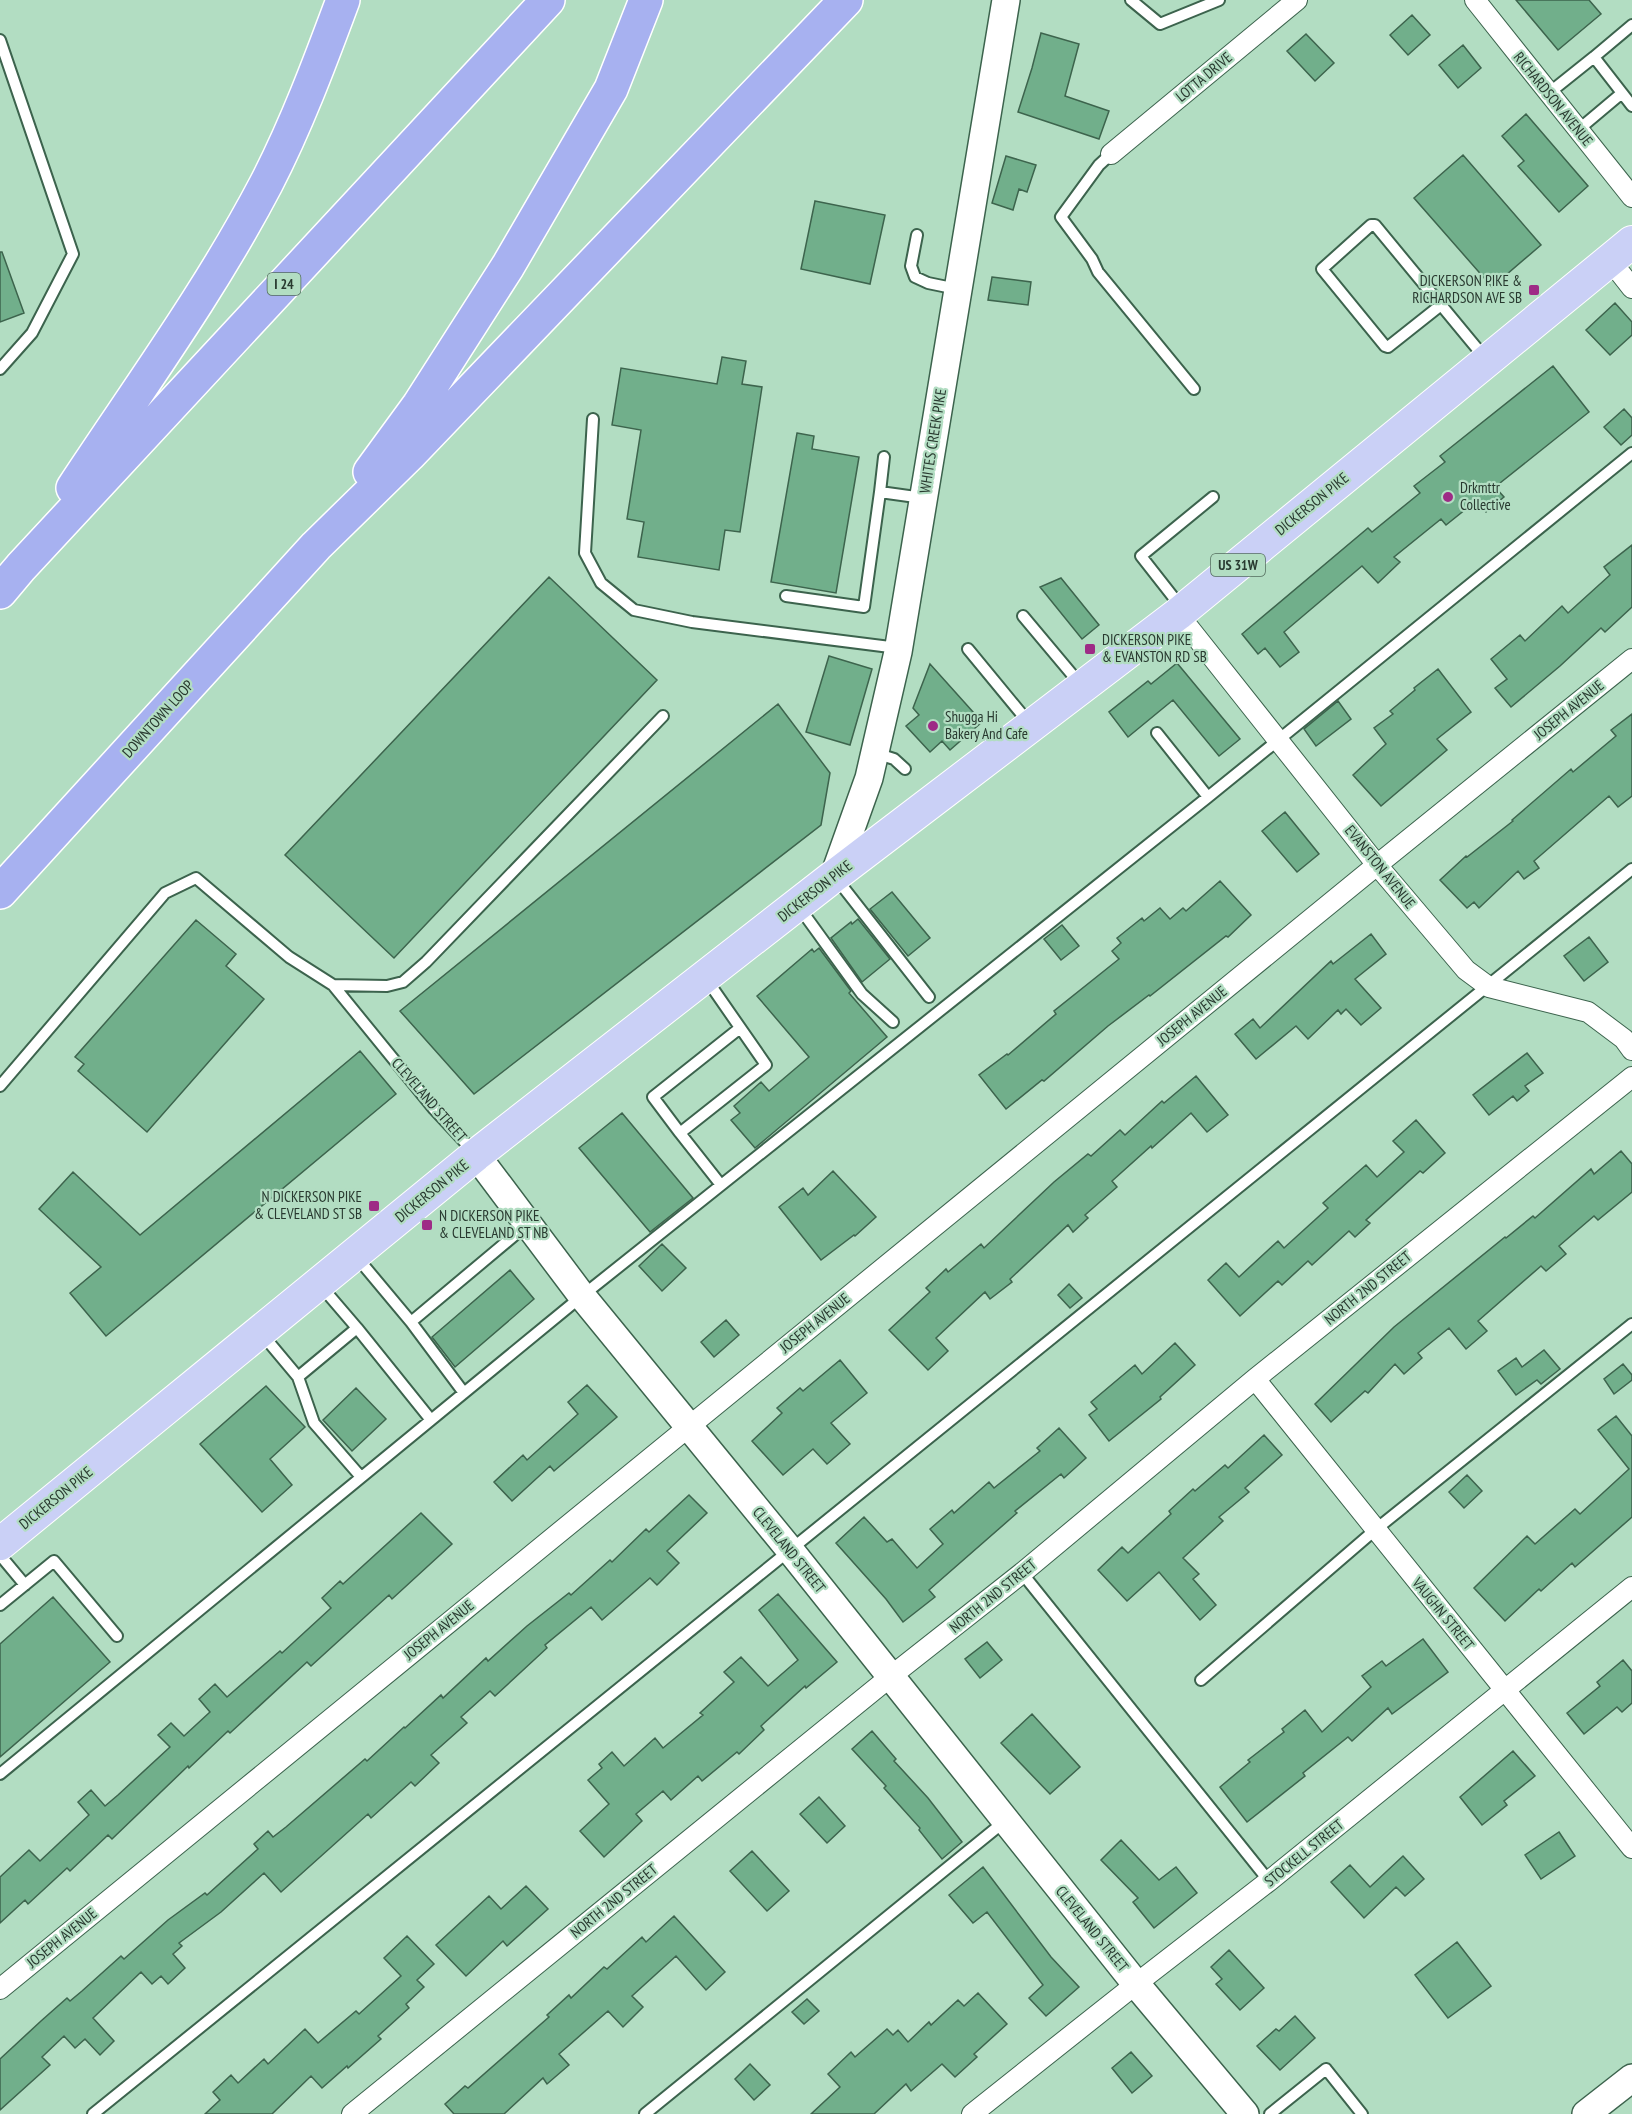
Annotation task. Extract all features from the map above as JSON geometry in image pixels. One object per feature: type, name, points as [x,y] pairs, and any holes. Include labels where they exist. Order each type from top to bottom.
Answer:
[{"type":"highway","points":[[21,567],[220,267],[266,183],[318,68],[343,0]]},
{"type":"highway","name":"I 24","points":[[0,592],[548,0]]},
{"type":"highway","points":[[316,546],[419,405],[508,266],[611,88],[646,0]]},
{"type":"highway","points":[[316,546],[409,455],[846,0]]},
{"type":"highway","name":"DOWNTOWN LOOP","points":[[0,892],[316,546]]},
{"type":"main road","name":"WHITES CREEK PIKE","points":[[834,876],[869,778],[898,648],[1006,0]]},
{"type":"main road","name":"DICKERSON PIKE","points":[[0,1544],[476,1155],[797,904],[1180,611],[1621,251]]},
{"type":"main road","name":"CLEVELAND STREET","points":[[476,1155],[582,1296],[790,1550],[1136,1984],[1245,2114]]},
{"type":"main road","points":[[1586,2114],[1632,2078]]},
{"type":"street","name":"LOTTA DRIVE","points":[[1111,154],[1297,0]]},
{"type":"street","name":"RICHARDSON AVENUE","points":[[1475,0],[1632,197]]},
{"type":"street","points":[[1621,251],[1632,288]]},
{"type":"street","name":"EVANSTON AVENUE","points":[[1180,611],[1278,740],[1377,864],[1467,970],[1489,987],[1588,1012],[1624,1039],[1632,1050]]},
{"type":"street","name":"JOSEPH AVENUE","points":[[0,1989],[1377,864],[1632,659]]},
{"type":"street","name":"NORTH 2ND STREET","points":[[352,2114],[890,1677],[1022,1573],[1255,1379],[1632,1077]]},
{"type":"street","name":"VAUGHN STREET","points":[[1255,1379],[1505,1691],[1630,1841]]},
{"type":"street","name":"STOCKELL STREET","points":[[972,2114],[1269,1881],[1632,1587]]},
{"type":"lane","points":[[1131,0],[1160,24],[1219,0]]},
{"type":"lane","points":[[1549,93],[1632,25]]},
{"type":"lane","points":[[0,40],[73,254],[33,333],[0,369]]},
{"type":"lane","points":[[1594,57],[1632,106]]},
{"type":"lane","points":[[1578,130],[1622,93]]},
{"type":"lane","points":[[1111,154],[1099,165],[1061,217],[1092,259],[1098,272],[1194,389]]},
{"type":"lane","points":[[1441,305],[1388,347],[1371,330],[1322,269],[1373,224],[1441,305],[1487,360]]},
{"type":"lane","points":[[916,235],[911,266],[915,277],[928,283],[958,289]]},
{"type":"lane","points":[[593,419],[585,553],[600,583],[634,610],[692,622],[898,648]]},
{"type":"lane","points":[[0,1774],[582,1296],[1208,797],[1632,453]]},
{"type":"lane","points":[[786,596],[864,607],[884,457]]},
{"type":"lane","points":[[880,492],[923,498]]},
{"type":"lane","points":[[1180,611],[1141,556],[1213,497]]},
{"type":"lane","points":[[1023,616],[1082,687]]},
{"type":"lane","points":[[968,649],[1031,725]]},
{"type":"lane","points":[[0,1086],[165,893],[196,878],[289,957],[333,985],[387,986],[403,981],[426,962],[663,716]]},
{"type":"lane","points":[[1156,733],[1208,797]]},
{"type":"lane","points":[[875,753],[894,759],[905,769]]},
{"type":"lane","points":[[93,2114],[1489,987],[1632,869]]},
{"type":"lane","points":[[834,876],[929,997]]},
{"type":"lane","points":[[797,904],[862,994],[893,1022]]},
{"type":"lane","points":[[680,1133],[766,1065],[705,977]]},
{"type":"lane","name":"CLEVELAND STREET","points":[[333,985],[434,1109],[476,1155]]},
{"type":"lane","points":[[721,1185],[653,1097],[740,1028]]},
{"type":"lane","points":[[411,1322],[528,1224]]},
{"type":"lane","points":[[354,1254],[411,1322],[465,1393]]},
{"type":"lane","points":[[319,1283],[431,1420]]},
{"type":"lane","points":[[1201,1680],[1375,1530],[1632,1324]]},
{"type":"lane","points":[[298,1377],[357,1328]]},
{"type":"lane","points":[[260,1332],[298,1377],[314,1423],[361,1477]]},
{"type":"lane","points":[[0,1555],[25,1585]]},
{"type":"lane","points":[[0,1605],[54,1561],[117,1635]]},
{"type":"lane","points":[[1022,1573],[1269,1881]]},
{"type":"lane","points":[[645,2114],[1006,1821]]},
{"type":"lane","points":[[1270,2114],[1326,2069],[1362,2114]]},
{"type":"building","points":[[1516,0],[1589,0],[1601,14],[1558,50]]},
{"type":"building","points":[[1412,15],[1430,35],[1408,55],[1390,35]]},
{"type":"building","points":[[1041,33],[1079,44],[1065,96],[1109,111],[1099,139],[1018,112]]},
{"type":"building","points":[[1306,34],[1334,63],[1315,81],[1287,51]]},
{"type":"building","points":[[1463,45],[1481,68],[1458,88],[1439,65]]},
{"type":"building","points":[[1526,114],[1588,186],[1559,212],[1518,166],[1524,161],[1502,136]]},
{"type":"building","points":[[1463,155],[1541,245],[1492,287],[1414,198]]},
{"type":"building","points":[[1006,156],[1036,165],[1027,192],[1019,189],[1013,210],[992,203]]},
{"type":"building","points":[[815,201],[885,215],[870,284],[801,269]]},
{"type":"building","points":[[0,252],[2,252],[24,313],[0,322]]},
{"type":"building","points":[[992,277],[1031,282],[1028,305],[988,300]]},
{"type":"building","points":[[1615,303],[1632,322],[1632,335],[1610,355],[1586,330]]},
{"type":"building","points":[[722,357],[746,361],[742,384],[762,387],[740,532],[725,530],[719,570],[638,557],[644,522],[627,519],[641,430],[612,425],[621,368],[717,384]]},
{"type":"building","points":[[1553,366],[1589,412],[1495,487],[1504,497],[1486,512],[1476,501],[1446,525],[1441,519],[1394,557],[1400,562],[1378,583],[1362,566],[1284,632],[1299,652],[1280,667],[1265,648],[1258,654],[1242,634],[1368,528],[1372,532],[1420,493],[1414,486],[1445,462],[1440,456]]},
{"type":"building","points":[[1624,409],[1632,418],[1632,435],[1621,445],[1604,427]]},
{"type":"building","points":[[797,433],[814,436],[812,449],[859,457],[836,593],[771,582]]},
{"type":"building","points":[[1632,545],[1632,607],[1605,632],[1601,628],[1511,707],[1495,688],[1507,679],[1491,659],[1520,635],[1525,641],[1562,606],[1568,613],[1610,575],[1604,567]]},
{"type":"building","points":[[549,577],[657,680],[394,958],[285,855]]},
{"type":"building","points":[[1061,578],[1099,625],[1082,639],[1040,587]]},
{"type":"building","points":[[829,656],[872,669],[850,745],[806,732]]},
{"type":"building","points":[[1177,663],[1240,739],[1219,756],[1173,700],[1128,737],[1109,712],[1148,681],[1151,684]]},
{"type":"building","points":[[930,664],[982,722],[950,750],[942,741],[930,752],[906,726],[919,715],[913,708]]},
{"type":"building","points":[[1438,669],[1471,712],[1437,739],[1447,750],[1381,806],[1353,775],[1386,744],[1374,728],[1393,714],[1390,711]]},
{"type":"building","points":[[1338,701],[1351,719],[1316,746],[1304,729]]},
{"type":"building","points":[[778,704],[830,773],[821,825],[474,1094],[400,1011]]},
{"type":"building","points":[[1632,714],[1632,796],[1618,807],[1609,796],[1534,861],[1539,868],[1524,879],[1518,871],[1479,908],[1474,902],[1467,908],[1440,880],[1466,856],[1513,821],[1571,769],[1573,772],[1616,736],[1611,730]]},
{"type":"building","points":[[1285,812],[1319,854],[1297,872],[1262,831]]},
{"type":"building","points":[[1220,881],[1251,915],[1228,937],[1226,936],[1108,1026],[1044,1081],[1042,1080],[1006,1109],[979,1075],[1008,1055],[1056,1014],[1054,1011],[1119,959],[1112,951],[1121,943],[1117,938],[1142,918],[1144,921],[1160,908],[1170,919],[1183,908],[1186,911]]},
{"type":"building","points":[[892,892],[930,938],[908,956],[870,909]]},
{"type":"building","points":[[858,919],[890,959],[862,982],[831,938]]},
{"type":"building","points":[[196,920],[236,954],[226,966],[264,999],[147,1132],[78,1071],[84,1064],[75,1057]]},
{"type":"building","points":[[1062,925],[1079,946],[1061,960],[1044,939]]},
{"type":"building","points":[[1371,934],[1386,954],[1355,979],[1381,1008],[1361,1025],[1346,1009],[1341,1014],[1338,1010],[1308,1039],[1296,1026],[1256,1059],[1235,1034],[1253,1019],[1260,1028],[1331,961],[1333,964]]},
{"type":"building","points":[[1589,937],[1608,962],[1584,981],[1564,956]]},
{"type":"building","points":[[819,948],[851,991],[849,993],[887,1037],[755,1148],[731,1120],[740,1113],[734,1106],[761,1082],[769,1091],[809,1057],[757,996],[812,949],[814,952]]},
{"type":"building","points":[[360,1051],[396,1094],[106,1336],[70,1293],[101,1267],[39,1209],[73,1172],[140,1235]]},
{"type":"building","points":[[1527,1053],[1543,1073],[1525,1086],[1529,1091],[1517,1101],[1513,1096],[1489,1115],[1473,1095]]},
{"type":"building","points":[[1196,1076],[1228,1115],[1207,1132],[1191,1113],[1152,1148],[1151,1146],[1112,1181],[1117,1187],[1085,1215],[1088,1218],[1073,1232],[1068,1225],[1010,1279],[1012,1282],[990,1299],[985,1292],[936,1338],[948,1351],[928,1370],[889,1330],[930,1292],[926,1288],[946,1269],[948,1272],[981,1244],[984,1248],[1054,1182],[1088,1154],[1091,1156],[1120,1130],[1125,1135],[1162,1101],[1164,1103]]},
{"type":"building","points":[[622,1113],[693,1198],[650,1232],[579,1148]]},
{"type":"building","points":[[1416,1120],[1445,1153],[1423,1173],[1420,1171],[1366,1220],[1370,1223],[1355,1237],[1349,1231],[1312,1265],[1308,1261],[1282,1285],[1278,1281],[1240,1316],[1208,1280],[1226,1263],[1239,1277],[1278,1241],[1284,1248],[1328,1208],[1323,1203],[1366,1165],[1377,1177],[1404,1152],[1393,1141]]},
{"type":"building","points":[[1621,1151],[1632,1164],[1632,1192],[1598,1220],[1594,1216],[1559,1246],[1566,1254],[1546,1271],[1541,1266],[1478,1321],[1487,1331],[1466,1349],[1449,1328],[1418,1353],[1422,1358],[1404,1374],[1395,1364],[1368,1393],[1365,1391],[1331,1422],[1315,1404],[1394,1327],[1505,1237],[1533,1216],[1535,1218],[1591,1169],[1594,1174]]},
{"type":"building","points":[[833,1171],[876,1217],[855,1236],[821,1260],[779,1207],[803,1188],[808,1195]]},
{"type":"building","points":[[662,1244],[686,1268],[662,1291],[639,1266]]},
{"type":"building","points":[[510,1270],[534,1299],[455,1367],[432,1337]]},
{"type":"building","points":[[1069,1284],[1082,1298],[1070,1308],[1058,1295]]},
{"type":"building","points":[[726,1320],[739,1335],[714,1357],[701,1342]]},
{"type":"building","points":[[1175,1343],[1195,1365],[1160,1397],[1161,1399],[1109,1441],[1089,1415],[1097,1409],[1091,1402],[1135,1365],[1142,1374]]},
{"type":"building","points":[[1544,1350],[1560,1369],[1541,1384],[1537,1380],[1516,1395],[1498,1371],[1516,1358],[1522,1367]]},
{"type":"building","points":[[840,1360],[867,1393],[831,1423],[850,1444],[827,1464],[813,1449],[783,1475],[752,1441],[782,1413],[777,1408],[800,1388],[803,1391]]},
{"type":"building","points":[[1623,1364],[1632,1375],[1632,1380],[1614,1394],[1604,1379]]},
{"type":"building","points":[[587,1385],[617,1417],[554,1471],[550,1466],[512,1501],[494,1482],[523,1455],[527,1460],[578,1414],[568,1402]]},
{"type":"building","points":[[266,1386],[305,1427],[270,1459],[292,1485],[262,1512],[200,1444]]},
{"type":"building","points":[[356,1388],[386,1419],[352,1451],[323,1420]]},
{"type":"building","points":[[1616,1416],[1632,1436],[1632,1517],[1575,1567],[1572,1563],[1541,1591],[1539,1589],[1505,1621],[1474,1588],[1527,1536],[1535,1544],[1575,1509],[1580,1514],[1629,1469],[1598,1430]]},
{"type":"building","points":[[1059,1428],[1086,1458],[1064,1478],[1061,1474],[1015,1511],[1017,1513],[929,1590],[935,1597],[903,1622],[886,1599],[836,1543],[864,1517],[887,1542],[892,1539],[917,1568],[943,1544],[930,1529],[952,1510],[954,1513],[989,1482],[994,1488],[1040,1451],[1037,1448]]},
{"type":"building","points":[[1264,1435],[1282,1455],[1245,1488],[1249,1492],[1219,1517],[1223,1521],[1183,1558],[1199,1574],[1193,1579],[1216,1605],[1200,1620],[1159,1572],[1127,1601],[1098,1570],[1122,1547],[1128,1553],[1171,1514],[1169,1511],[1193,1489],[1195,1491],[1225,1465],[1228,1468]]},
{"type":"building","points":[[1467,1475],[1482,1491],[1464,1508],[1449,1492]]},
{"type":"building","points":[[689,1495],[707,1513],[667,1551],[679,1563],[657,1585],[650,1578],[602,1620],[591,1607],[545,1645],[547,1648],[495,1696],[490,1691],[461,1717],[467,1723],[431,1755],[439,1763],[415,1786],[411,1782],[371,1818],[368,1814],[281,1892],[264,1873],[221,1912],[179,1943],[182,1946],[173,1954],[185,1968],[168,1984],[161,1976],[152,1984],[141,1972],[93,2018],[114,2041],[100,2055],[85,2039],[75,2048],[64,2036],[42,2057],[50,2065],[0,2110],[0,2059],[41,2021],[67,1998],[70,2001],[121,1956],[124,1959],[168,1920],[205,1893],[207,1895],[258,1849],[254,1844],[268,1831],[273,1837],[286,1827],[365,1759],[367,1761],[441,1695],[443,1698],[486,1658],[488,1661],[527,1626],[569,1593],[571,1595],[610,1560],[612,1562],[646,1529],[649,1532]]},
{"type":"building","points":[[421,1513],[452,1544],[392,1599],[389,1595],[311,1666],[307,1662],[230,1733],[228,1731],[189,1768],[188,1766],[112,1839],[108,1835],[70,1871],[67,1868],[28,1904],[25,1900],[0,1923],[0,1877],[29,1850],[40,1861],[89,1815],[78,1802],[91,1790],[105,1806],[118,1795],[170,1747],[158,1735],[171,1723],[184,1736],[210,1712],[199,1699],[215,1684],[227,1697],[280,1651],[282,1653],[331,1608],[322,1598],[340,1581],[343,1584]]},
{"type":"building","points":[[778,1594],[837,1662],[806,1688],[805,1686],[761,1726],[764,1730],[739,1754],[737,1752],[702,1781],[698,1776],[671,1800],[663,1791],[636,1814],[642,1821],[604,1857],[580,1831],[609,1804],[588,1780],[602,1768],[599,1764],[612,1752],[624,1766],[655,1738],[663,1748],[703,1715],[700,1713],[734,1682],[724,1672],[741,1657],[768,1686],[798,1660],[759,1610]]},
{"type":"building","points":[[53,1597],[110,1662],[0,1757],[0,1644]]},
{"type":"building","points":[[1423,1639],[1448,1672],[1392,1714],[1388,1708],[1352,1741],[1348,1737],[1303,1773],[1305,1776],[1247,1822],[1220,1787],[1250,1762],[1248,1760],[1284,1732],[1282,1729],[1305,1710],[1322,1732],[1371,1687],[1362,1676],[1382,1661],[1386,1666]]},
{"type":"building","points":[[987,1642],[1002,1660],[980,1678],[965,1659]]},
{"type":"building","points":[[1623,1660],[1632,1671],[1632,1703],[1622,1712],[1617,1707],[1584,1734],[1567,1713],[1600,1686],[1597,1682]]},
{"type":"building","points":[[1032,1714],[1080,1767],[1050,1794],[1001,1743]]},
{"type":"building","points":[[872,1731],[896,1759],[894,1761],[928,1798],[962,1842],[942,1859],[919,1830],[920,1828],[884,1788],[886,1786],[852,1749]]},
{"type":"building","points":[[1513,1751],[1535,1776],[1504,1801],[1507,1805],[1482,1825],[1460,1797]]},
{"type":"building","points":[[819,1797],[845,1826],[827,1843],[800,1814]]},
{"type":"building","points":[[1559,1832],[1575,1856],[1541,1879],[1525,1855]]},
{"type":"building","points":[[1121,1840],[1159,1880],[1176,1867],[1197,1893],[1154,1928],[1133,1902],[1138,1898],[1101,1860]]},
{"type":"building","points":[[752,1851],[789,1891],[767,1911],[730,1871]]},
{"type":"building","points":[[1403,1856],[1424,1879],[1405,1896],[1396,1887],[1364,1918],[1331,1882],[1350,1865],[1370,1887]]},
{"type":"building","points":[[983,1867],[1051,1957],[1079,1987],[1046,2016],[1029,1998],[1043,1985],[987,1912],[973,1923],[949,1895]]},
{"type":"building","points":[[526,1886],[548,1909],[507,1946],[503,1941],[466,1976],[436,1945],[489,1896],[501,1909]]},
{"type":"building","points":[[674,1916],[725,1972],[706,1990],[676,1956],[632,1996],[643,2007],[623,2027],[608,2011],[559,2054],[569,2065],[547,2084],[543,2078],[504,2114],[454,2114],[445,2104],[465,2086],[468,2088],[549,2017],[547,2015],[569,1995],[571,1998],[604,1967],[607,1969],[642,1937],[646,1942]]},
{"type":"building","points":[[407,1936],[434,1964],[417,1980],[424,1987],[406,2004],[409,2008],[378,2036],[381,2039],[322,2088],[311,2076],[272,2114],[205,2114],[220,2100],[213,2092],[231,2075],[238,2083],[264,2059],[268,2064],[305,2029],[318,2043],[356,2011],[359,2014],[401,1976],[384,1958]]},
{"type":"building","points":[[1457,1942],[1491,1986],[1448,2018],[1415,1975]]},
{"type":"building","points":[[1229,1950],[1264,1988],[1240,2010],[1216,1984],[1222,1979],[1211,1967]]},
{"type":"building","points":[[978,1993],[1007,2024],[974,2054],[977,2057],[955,2077],[942,2064],[911,2091],[906,2084],[874,2114],[811,2114],[840,2087],[828,2074],[851,2052],[855,2057],[887,2029],[893,2035],[898,2030],[908,2042],[929,2022],[931,2025],[958,2000],[964,2006]]},
{"type":"building","points":[[807,1999],[819,2011],[804,2024],[792,2012]]},
{"type":"building","points":[[1295,2016],[1315,2038],[1280,2070],[1257,2046],[1276,2029],[1279,2031]]},
{"type":"building","points":[[1131,2052],[1152,2076],[1132,2093],[1112,2068]]},
{"type":"building","points":[[750,2064],[770,2085],[754,2100],[735,2079]]},
{"type":"place","name":"DICKERSON PIKE & RICHARDSON AVE SB","points":[[1534,290]]},
{"type":"place","name":"Drkmttr Collective","points":[[1448,497]]},
{"type":"place","name":"DICKERSON PIKE & EVANSTON RD SB","points":[[1090,649]]},
{"type":"place","name":"Shugga Hi Bakery And Cafe","points":[[933,726]]},
{"type":"place","name":"N DICKERSON PIKE & CLEVELAND ST SB","points":[[374,1206]]},
{"type":"place","name":"N DICKERSON PIKE & CLEVELAND ST NB","points":[[427,1225]]}]
